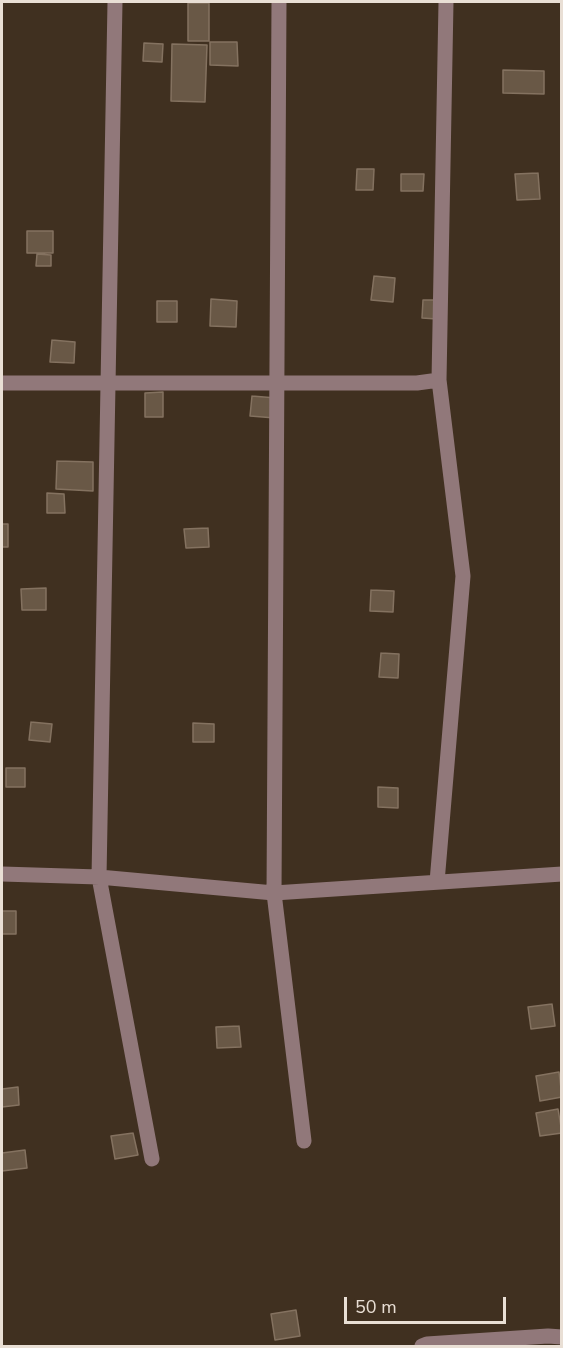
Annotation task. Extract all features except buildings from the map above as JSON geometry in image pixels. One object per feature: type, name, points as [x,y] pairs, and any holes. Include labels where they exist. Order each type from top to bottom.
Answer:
[{"type":"street","points":[[115,2],[99,877],[152,1159]]},
{"type":"street","points":[[279,2],[274,893],[304,1141]]},
{"type":"street","points":[[437,882],[463,576],[439,380],[446,2]]},
{"type":"street","points":[[2,383],[417,383],[439,380]]},
{"type":"street","points":[[2,874],[99,877],[274,893],[561,874]]},
{"type":"street","points":[[422,1347],[427,1344],[561,1337]]}]
